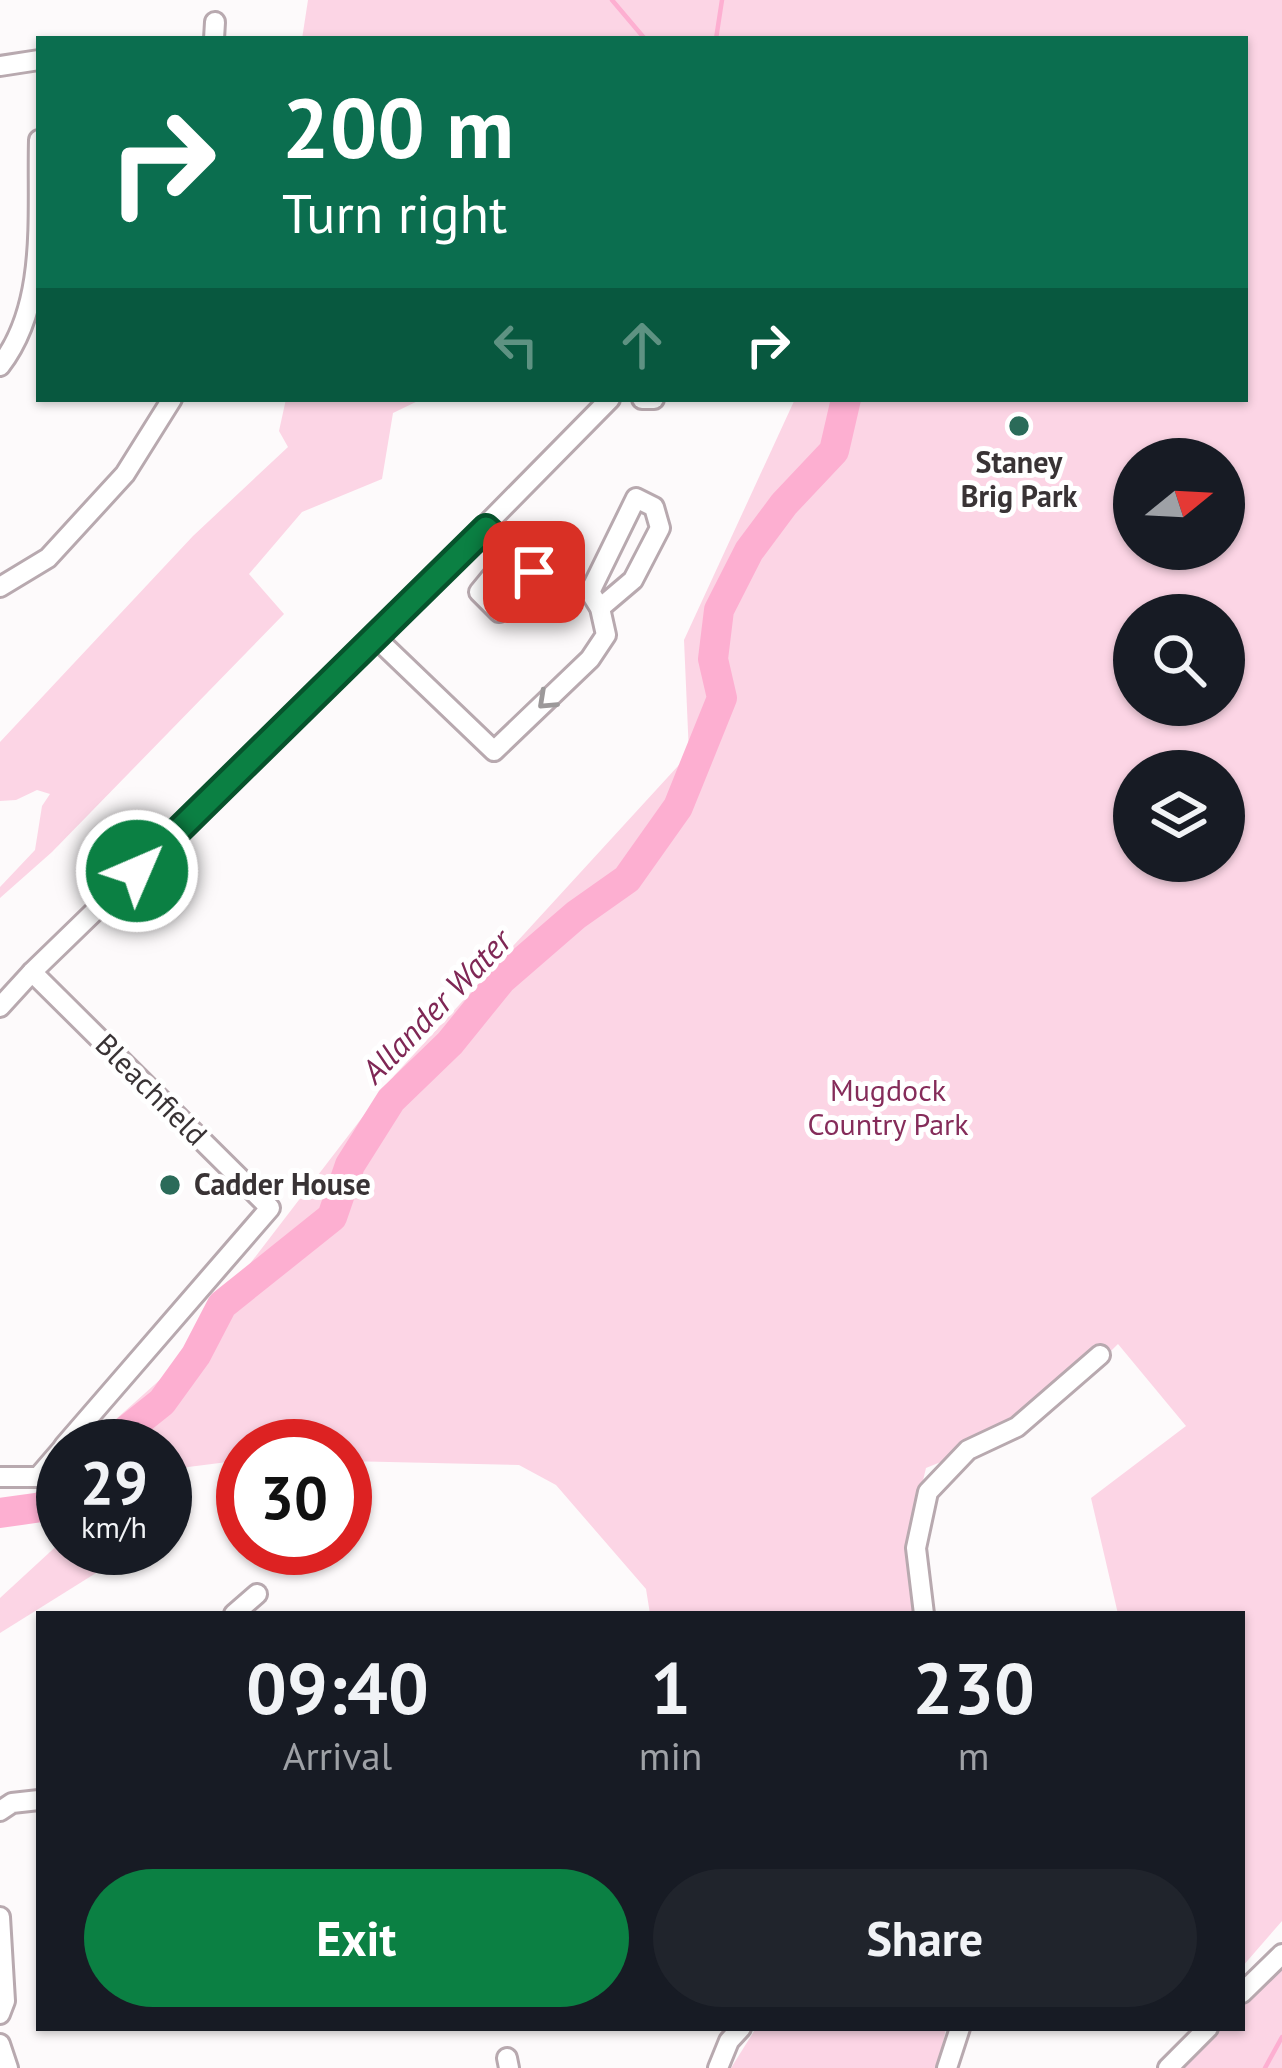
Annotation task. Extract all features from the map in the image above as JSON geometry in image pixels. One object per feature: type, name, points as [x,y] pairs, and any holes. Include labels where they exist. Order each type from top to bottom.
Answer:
[{"type":"street","points":[[0,66],[36,60]]},
{"type":"street","points":[[0,366],[23,330],[35,278],[36,244]]},
{"type":"street","points":[[0,587],[48,558],[125,474],[170,402]]},
{"type":"street","points":[[1,1005],[328,686],[607,402]]},
{"type":"street","points":[[374,636],[494,751],[590,659],[605,634],[595,600],[636,498],[654,507],[660,528],[633,580],[595,600],[534,572],[486,528]]},
{"type":"street","points":[[511,553],[479,592],[499,612],[534,572]]},
{"type":"street","name":"Bleachfield","points":[[32,972],[270,1208],[88,1419]]},
{"type":"street","points":[[925,1611],[916,1548],[928,1492],[968,1450],[1017,1427],[1100,1355]]},
{"type":"street","points":[[0,1477],[36,1477]]},
{"type":"street","points":[[237,1611],[257,1594]]},
{"type":"street","points":[[0,1811],[12,1803],[36,1800]]},
{"type":"street","points":[[0,1917],[4,2001],[0,2014]]},
{"type":"street","points":[[1245,1990],[1282,1954]]},
{"type":"street","points":[[718,2068],[738,2031]]},
{"type":"street","points":[[946,2068],[959,2031]]},
{"type":"street","points":[[1168,2068],[1205,2031]]},
{"type":"street","points":[[0,2044],[8,2068]]},
{"type":"green space","name":"Mugdock Country Park","points":[[308,0],[1282,0],[1282,1921],[1245,1964],[1245,1611],[1117,1611],[1091,1498],[1186,1426],[1118,1344],[1039,1422],[926,1468],[907,1547],[917,1611],[650,1611],[646,1589],[556,1485],[519,1465],[372,1462],[372,1419],[216,1419],[216,1463],[192,1467],[192,1419],[116,1419],[163,1377],[394,1076],[689,754],[684,640],[794,402],[1248,402],[1248,36],[302,36]]},
{"type":"green space","points":[[285,402],[416,402],[393,413],[382,479],[302,512],[249,574],[284,614],[52,852],[0,898],[0,887],[35,850],[42,806],[50,794],[37,790],[16,800],[0,801],[0,742],[193,536],[288,447],[279,431]]},
{"type":"green space","points":[[36,1565],[36,1575],[93,1575],[0,1633],[0,1598]]},
{"type":"green space","points":[[1282,1968],[1282,2068],[1180,2068],[1218,2031],[1245,2031],[1245,2004]]},
{"type":"green space","points":[[754,2031],[945,2031],[938,2068],[731,2068]]},
{"type":"waterway","points":[[612,0],[642,36]]},
{"type":"waterway","name":"Allander Water","points":[[716,36],[722,0]]},
{"type":"waterway","name":"Allander Water","points":[[141,1419],[162,1402],[196,1355],[222,1305],[332,1217],[350,1165],[391,1100],[450,1043],[501,980],[576,915],[627,879],[678,807],[722,698],[713,659],[719,610],[749,551],[784,504],[834,451],[845,402]]},
{"type":"waterway","name":"Allander Water","points":[[0,1513],[36,1508]]},
{"type":"waterway","points":[[1265,2068],[1282,2037]]},
{"type":"place","name":"Staney Brig Park","points":[[1019,426]]},
{"type":"place","name":"Cadder House","points":[[170,1185]]},
{"type":"route","points":[[137,871],[486,528],[534,572]]}]
